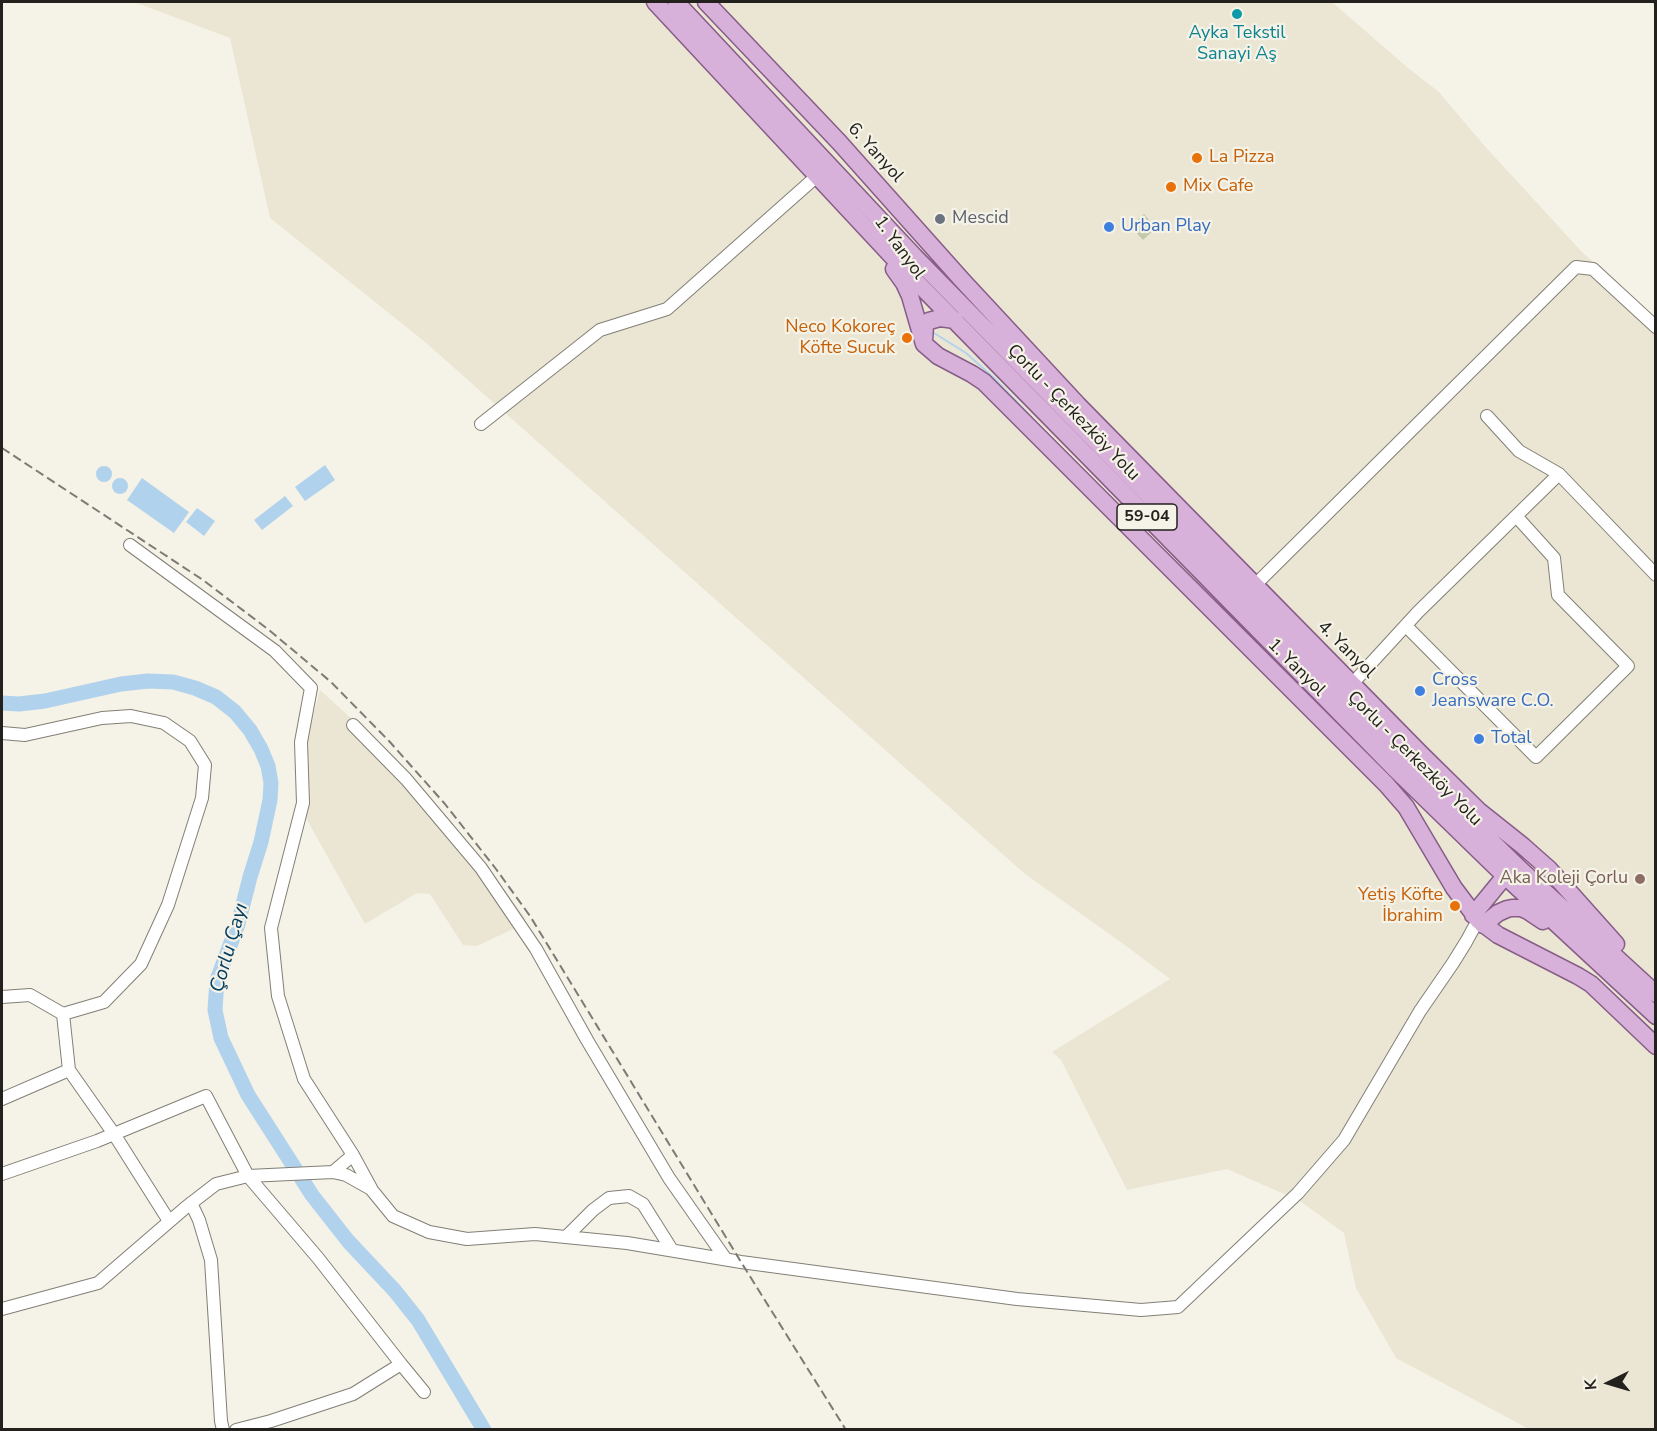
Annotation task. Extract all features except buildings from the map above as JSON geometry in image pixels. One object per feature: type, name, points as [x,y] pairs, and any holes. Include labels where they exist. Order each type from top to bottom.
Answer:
[{"type":"main road","name":"Çorlu - Çerkezköy Yolu","points":[[655,2],[903,268],[1376,750],[1465,837],[1656,991]]},
{"type":"main road","name":"Çorlu - Çerkezköy Yolu","points":[[676,2],[915,257],[1404,756],[1502,851],[1513,876],[1576,941],[1656,1016]]},
{"type":"main road","name":"6. Yanyol","points":[[706,2],[839,142],[1011,333]]},
{"type":"main road","name":"1. Yanyol","points":[[849,210],[873,247],[904,284],[910,296],[924,344],[939,356],[984,382],[1386,784],[1406,807],[1454,888],[1478,920],[1498,935],[1591,984],[1656,1047]]},
{"type":"main road","points":[[924,344],[925,325],[929,321],[940,318],[955,320]]},
{"type":"main road","points":[[1011,333],[1059,404]]},
{"type":"main road","name":"4. Yanyol","points":[[1011,333],[1086,413],[1479,811],[1549,869],[1644,974],[1656,991]]},
{"type":"main road","points":[[1479,811],[1494,831],[1502,851]]},
{"type":"main road","points":[[1465,837],[1488,876],[1478,920]]},
{"type":"main road","points":[[1478,920],[1513,876],[1549,869]]},
{"type":"main road","points":[[1478,920],[1507,909],[1521,908],[1576,941]]},
{"type":"street","points":[[481,424],[600,330],[668,309],[817,176]]},
{"type":"street","points":[[1255,585],[1576,267],[1593,269],[1656,327]]},
{"type":"street","points":[[1487,416],[1519,451],[1559,474],[1656,575]]},
{"type":"street","points":[[1352,684],[1406,626],[1559,474]]},
{"type":"street","points":[[1406,626],[1536,757],[1628,666],[1558,596],[1554,558],[1517,517]]},
{"type":"street","points":[[130,545],[275,651],[311,688],[301,742],[303,803],[271,928],[278,996],[304,1079],[353,1155],[371,1189],[393,1216],[429,1232],[467,1239],[535,1234],[627,1243],[752,1263],[1017,1299],[1142,1310],[1178,1306],[1298,1193],[1344,1140],[1420,1011],[1467,942],[1478,920]]},
{"type":"street","points":[[2,734],[25,735],[102,718],[131,716],[164,723],[190,741],[205,765],[202,798],[168,905],[141,964],[104,1002],[63,1014],[30,995],[2,997]]},
{"type":"street","points":[[353,725],[406,779],[481,868],[536,949],[669,1178],[725,1258]]},
{"type":"street","points":[[63,1014],[69,1070],[114,1134],[169,1221]]},
{"type":"street","points":[[2,1099],[69,1070]]},
{"type":"street","points":[[2,1174],[98,1141],[206,1096],[248,1176],[318,1258],[424,1392]]},
{"type":"street","points":[[333,1172],[353,1155]]},
{"type":"street","points":[[2,1309],[98,1283],[169,1221],[216,1184],[248,1176],[333,1172],[346,1175],[371,1189]]},
{"type":"street","points":[[566,1237],[593,1210],[609,1198],[629,1196],[643,1204],[672,1250]]},
{"type":"street","points":[[191,1203],[199,1220],[211,1260],[223,1430]]},
{"type":"street","points":[[236,1429],[271,1421],[353,1394],[401,1364]]},
{"type":"shaded area","points":[[134,2],[1332,2],[1439,92],[1482,143],[1582,252],[1655,317],[1655,1429],[1528,1429],[1396,1358],[1356,1288],[1344,1233],[1300,1201],[1227,1169],[1127,1190],[1061,1060],[1052,1052],[1170,979],[1025,874],[425,342],[270,218],[230,38]]},
{"type":"shaded area","points":[[320,690],[397,760],[484,863],[526,919],[515,928],[477,946],[463,945],[430,894],[417,893],[365,924],[306,818],[307,738]]},
{"type":"green space","points":[[1144,214],[1156,228],[1143,240],[1130,226]]},
{"type":"water","points":[[325,465],[335,480],[305,501],[295,487]]},
{"type":"water","points":[[101,466],[107,466],[112,474],[110,480],[101,482],[96,477],[96,471]]},
{"type":"water","points":[[117,478],[123,478],[128,486],[126,492],[117,494],[112,489],[112,483]]},
{"type":"water","points":[[142,478],[189,512],[174,533],[127,500]]},
{"type":"water","points":[[285,496],[293,506],[262,530],[254,520]]},
{"type":"water","points":[[197,508],[215,521],[204,536],[186,522]]},
{"type":"waterway","points":[[1653,2],[1656,6]]},
{"type":"waterway","points":[[934,333],[966,353],[994,378],[1054,441]]},
{"type":"waterway","name":"Çorlu Çayı","points":[[2,703],[45,701],[121,684],[148,681],[173,682],[216,697],[235,712],[250,730],[268,766],[271,783],[270,800],[238,924],[217,980],[215,1010],[221,1038],[248,1095],[312,1195],[348,1241],[395,1291],[418,1320],[484,1430]]},
{"type":"railway","points":[[2,448],[203,580],[269,630],[331,682],[389,741],[445,804],[530,916],[846,1430]]},
{"type":"place","name":"Ayka Tekstil Sanayi Aş","points":[[1237,14]]},
{"type":"place","name":"La Pizza","points":[[1197,158]]},
{"type":"place","name":"Mix Cafe","points":[[1171,187]]},
{"type":"place","name":"Mescid","points":[[940,219]]},
{"type":"place","name":"Urban Play","points":[[1109,227]]},
{"type":"place","name":"Neco Kokoreç Köfte Sucuk","points":[[907,338]]},
{"type":"place","name":"Cross Jeansware C.O.","points":[[1420,691]]},
{"type":"place","name":"Total","points":[[1479,739]]},
{"type":"place","name":"Aka Koleji Çorlu","points":[[1640,879]]},
{"type":"place","name":"Yetiş Köfte İbrahim","points":[[1455,906]]}]
